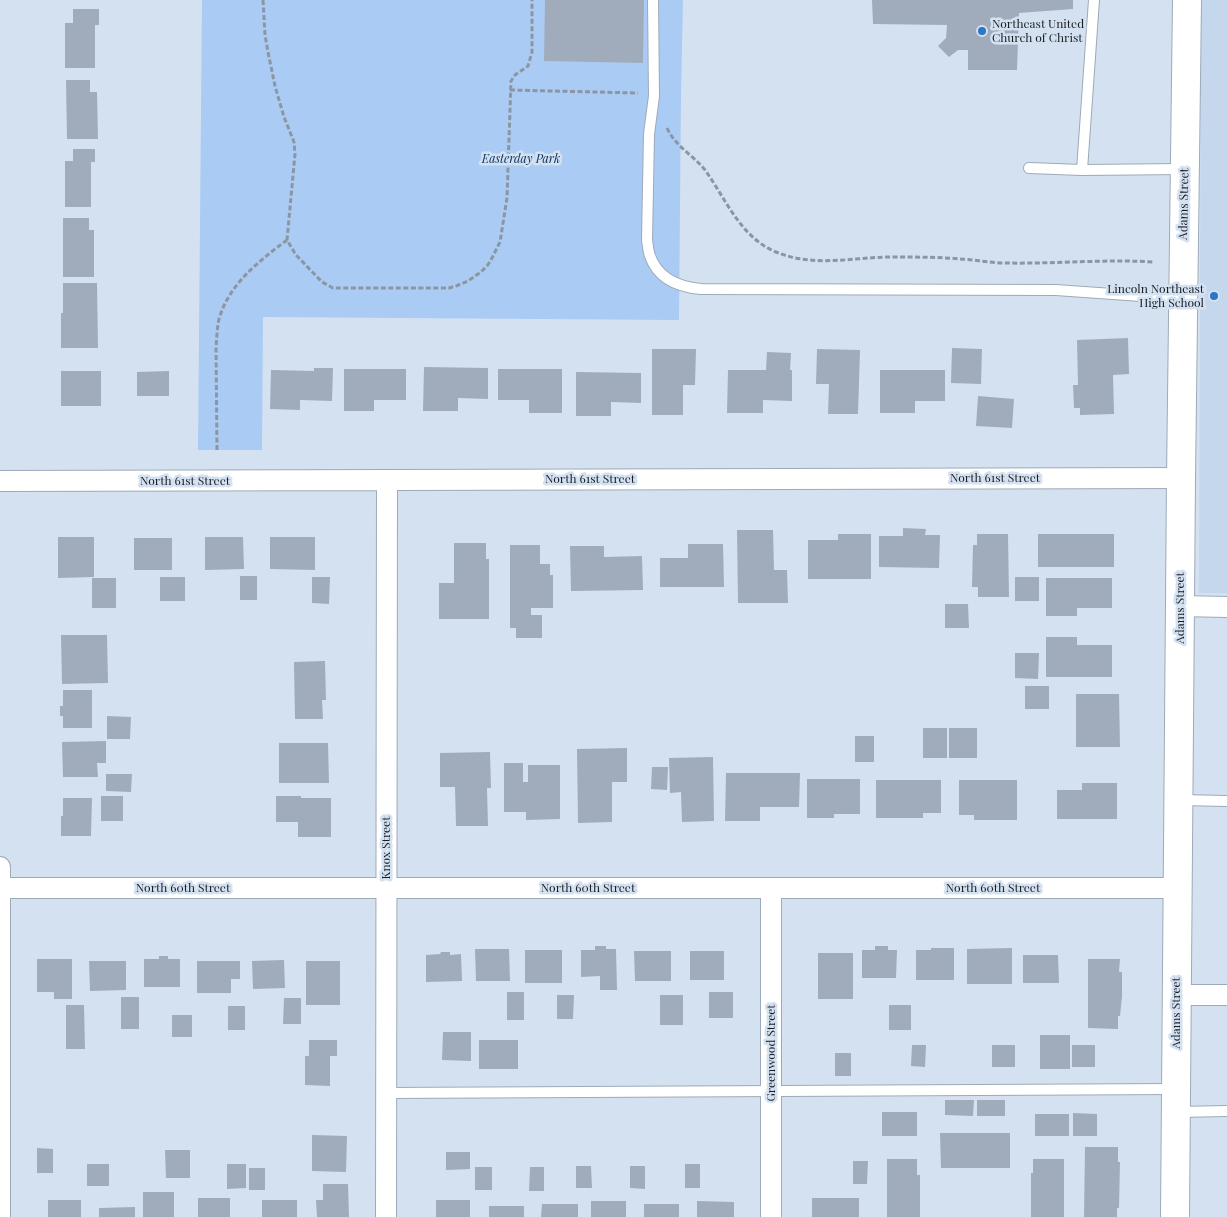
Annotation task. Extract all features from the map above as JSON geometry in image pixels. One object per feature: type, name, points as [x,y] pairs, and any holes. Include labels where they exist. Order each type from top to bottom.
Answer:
[{"type":"main road","name":"Adams Street","points":[[1175,1217],[1187,0]]},
{"type":"street","name":"North 61st Street","points":[[0,481],[1181,478]]},
{"type":"street","name":"Knox Street","points":[[386,1217],[387,480]]},
{"type":"street","points":[[1180,606],[1227,607]]},
{"type":"street","points":[[0,867],[0,1217]]},
{"type":"street","name":"North 60th Street","points":[[0,888],[1177,888]]},
{"type":"street","name":"Greenwood Street","points":[[771,1217],[772,888]]},
{"type":"street","points":[[1176,995],[1227,995]]},
{"type":"lane","points":[[654,0],[654,93],[649,134],[647,240],[650,256],[661,274],[679,286],[701,289],[1056,290],[1154,297],[1183,297]]},
{"type":"lane","points":[[1082,170],[1094,0]]},
{"type":"lane","points":[[1029,168],[1185,170]]},
{"type":"lane","points":[[1178,800],[1227,801]]},
{"type":"lane","points":[[386,1093],[771,1092],[1176,1101],[1227,1111]]},
{"type":"path","points":[[263,0],[265,35],[275,86],[294,142],[295,154],[287,240],[296,255],[322,282],[333,288],[449,288],[462,285],[487,266],[500,242],[508,198],[511,81],[515,75],[528,66],[532,52],[532,0]]},
{"type":"path","points":[[510,90],[654,93]]},
{"type":"path","points":[[666,126],[671,137],[704,169],[734,215],[748,232],[761,244],[776,252],[796,258],[820,261],[893,257],[963,259],[1003,263],[1154,262]]},
{"type":"path","points":[[217,450],[216,346],[217,329],[221,313],[232,292],[246,274],[287,240]]},
{"type":"shaded area","name":"Lincoln Northeast High School","points":[[1201,0],[1227,0],[1227,593],[1199,593]]},
{"type":"green space","name":"Easterday Park","points":[[202,0],[683,0],[679,320],[263,317],[262,450],[198,450]]},
{"type":"building","points":[[545,0],[644,0],[643,63],[544,61]]},
{"type":"building","name":"Northeast United Church of Christ","points":[[872,0],[1073,0],[1073,9],[1019,13],[1017,70],[968,70],[968,50],[958,50],[949,57],[938,46],[946,38],[947,25],[873,24]]},
{"type":"building","points":[[73,9],[99,9],[99,25],[95,25],[95,68],[65,68],[65,23],[73,23]]},
{"type":"building","points":[[66,80],[90,80],[90,92],[97,92],[98,139],[67,139]]},
{"type":"building","points":[[73,149],[95,149],[95,162],[91,162],[91,207],[65,207],[65,161],[73,161]]},
{"type":"building","points":[[63,218],[89,218],[89,230],[94,230],[94,277],[63,277]]},
{"type":"building","points":[[63,283],[97,283],[98,348],[61,348]]},
{"type":"building","points":[[1128,338],[1129,374],[1113,375],[1114,414],[1080,415],[1080,408],[1074,408],[1073,385],[1078,385],[1077,340]]},
{"type":"building","points":[[952,348],[982,349],[981,384],[951,383]]},
{"type":"building","points":[[652,349],[696,349],[695,385],[683,385],[683,415],[652,415]]},
{"type":"building","points":[[817,349],[860,350],[858,414],[828,414],[829,384],[816,384]]},
{"type":"building","points":[[767,352],[791,353],[792,401],[763,400],[763,413],[727,413],[728,370],[766,370]]},
{"type":"building","points":[[424,367],[488,368],[488,399],[458,398],[458,411],[423,411]]},
{"type":"building","points":[[314,368],[333,368],[332,401],[300,400],[300,410],[270,409],[271,370],[314,371]]},
{"type":"building","points":[[344,369],[406,369],[406,400],[374,400],[374,411],[344,411]]},
{"type":"building","points":[[498,369],[562,369],[562,413],[529,413],[529,400],[498,400]]},
{"type":"building","points":[[880,370],[945,370],[945,401],[915,401],[915,413],[880,413]]},
{"type":"building","points":[[61,371],[101,371],[101,406],[61,406]]},
{"type":"building","points":[[169,371],[169,396],[137,396],[137,372]]},
{"type":"building","points":[[576,372],[641,373],[641,403],[611,402],[611,416],[576,416]]},
{"type":"building","points":[[978,396],[1014,399],[1012,428],[976,426]]},
{"type":"building","points":[[903,528],[926,529],[925,535],[940,535],[939,568],[879,567],[879,536],[903,536]]},
{"type":"building","points":[[737,530],[773,530],[774,570],[787,570],[788,603],[738,603]]},
{"type":"building","points":[[838,534],[871,534],[871,579],[808,579],[808,540],[838,540]]},
{"type":"building","points":[[977,534],[1008,534],[1009,597],[978,597],[978,587],[972,587],[973,545],[977,545]]},
{"type":"building","points":[[1038,534],[1114,534],[1114,567],[1038,567]]},
{"type":"building","points":[[58,537],[94,537],[94,577],[58,578]]},
{"type":"building","points":[[205,537],[243,537],[244,569],[205,570]]},
{"type":"building","points":[[270,537],[315,537],[315,570],[270,569]]},
{"type":"building","points":[[134,538],[172,538],[172,570],[134,570]]},
{"type":"building","points":[[454,543],[486,543],[486,559],[489,559],[489,619],[439,619],[439,583],[454,583]]},
{"type":"building","points":[[688,544],[723,544],[724,587],[660,587],[660,558],[688,558]]},
{"type":"building","points":[[510,545],[540,545],[540,564],[550,564],[550,575],[553,575],[553,608],[531,608],[531,615],[542,615],[542,638],[516,638],[516,628],[510,628]]},
{"type":"building","points":[[570,546],[604,546],[604,557],[642,556],[643,590],[571,591]]},
{"type":"building","points":[[240,576],[257,576],[257,600],[240,600]]},
{"type":"building","points":[[160,577],[185,577],[185,601],[160,601]]},
{"type":"building","points":[[312,577],[330,577],[329,604],[312,603]]},
{"type":"building","points":[[1015,577],[1039,577],[1039,601],[1015,601]]},
{"type":"building","points":[[92,578],[116,578],[116,608],[92,608]]},
{"type":"building","points":[[1046,578],[1112,578],[1112,608],[1077,608],[1077,616],[1046,616]]},
{"type":"building","points":[[945,604],[968,604],[969,628],[945,628]]},
{"type":"building","points":[[61,635],[107,635],[108,683],[62,684]]},
{"type":"building","points":[[1046,637],[1077,637],[1077,645],[1112,645],[1112,677],[1046,677]]},
{"type":"building","points":[[1015,653],[1039,653],[1038,679],[1015,678]]},
{"type":"building","points":[[325,661],[326,700],[322,700],[323,719],[295,719],[294,662]]},
{"type":"building","points":[[1025,686],[1049,686],[1049,709],[1025,709]]},
{"type":"building","points":[[63,690],[92,690],[92,728],[63,728],[63,716],[60,716],[60,706],[63,706]]},
{"type":"building","points":[[1076,694],[1119,694],[1120,747],[1076,747]]},
{"type":"building","points":[[107,716],[131,717],[130,739],[107,739]]},
{"type":"building","points":[[923,728],[947,728],[947,758],[923,758]]},
{"type":"building","points":[[949,728],[977,728],[977,758],[949,758]]},
{"type":"building","points":[[855,736],[874,736],[874,762],[855,762]]},
{"type":"building","points":[[106,741],[106,763],[97,763],[98,777],[63,777],[62,742]]},
{"type":"building","points":[[279,743],[328,743],[329,783],[279,783]]},
{"type":"building","points":[[627,748],[627,782],[612,782],[612,822],[578,823],[577,749]]},
{"type":"building","points":[[490,752],[491,788],[487,788],[488,826],[456,826],[455,787],[440,787],[440,753]]},
{"type":"building","points":[[713,757],[714,821],[682,822],[681,792],[670,793],[669,758]]},
{"type":"building","points":[[504,763],[523,763],[523,782],[528,782],[528,765],[560,765],[560,819],[526,820],[526,812],[504,812]]},
{"type":"building","points":[[652,767],[668,767],[667,790],[651,789]]},
{"type":"building","points":[[726,773],[800,773],[799,807],[760,807],[760,821],[725,821]]},
{"type":"building","points":[[106,774],[132,774],[131,792],[106,791]]},
{"type":"building","points":[[807,779],[860,779],[860,814],[834,814],[834,818],[807,818]]},
{"type":"building","points":[[876,780],[941,780],[941,813],[923,813],[923,818],[876,818]]},
{"type":"building","points":[[959,780],[1017,780],[1017,820],[974,820],[974,815],[959,815]]},
{"type":"building","points":[[1082,783],[1117,783],[1117,819],[1057,819],[1057,790],[1082,790]]},
{"type":"building","points":[[101,796],[123,796],[123,821],[101,821]]},
{"type":"building","points":[[276,796],[331,798],[331,837],[298,837],[298,822],[276,822]]},
{"type":"building","points":[[63,798],[92,798],[91,836],[61,836]]},
{"type":"building","points":[[595,946],[606,946],[606,949],[616,949],[617,990],[600,990],[600,976],[581,977],[581,950],[595,950]]},
{"type":"building","points":[[875,946],[888,946],[888,950],[897,950],[896,978],[862,978],[862,950],[875,950]]},
{"type":"building","points":[[931,948],[954,948],[954,980],[916,980],[916,950],[931,950]]},
{"type":"building","points":[[1012,948],[1012,984],[967,984],[967,949]]},
{"type":"building","points":[[475,949],[509,949],[510,981],[476,981]]},
{"type":"building","points":[[525,950],[562,950],[562,983],[525,983]]},
{"type":"building","points":[[634,951],[671,951],[671,981],[635,981]]},
{"type":"building","points":[[690,951],[724,951],[724,980],[690,980]]},
{"type":"building","points":[[441,952],[450,952],[450,955],[461,954],[462,981],[426,982],[426,955],[440,954]]},
{"type":"building","points":[[818,953],[853,953],[853,999],[818,999]]},
{"type":"building","points":[[1023,955],[1058,955],[1059,983],[1023,983]]},
{"type":"building","points":[[159,956],[168,956],[168,959],[180,959],[180,987],[144,987],[144,959],[159,959]]},
{"type":"building","points":[[37,959],[72,959],[72,999],[54,999],[54,992],[37,992]]},
{"type":"building","points":[[1088,959],[1120,959],[1119,972],[1122,972],[1122,996],[1120,1016],[1118,1016],[1118,1029],[1088,1028]]},
{"type":"building","points":[[284,960],[285,988],[253,989],[252,961]]},
{"type":"building","points":[[89,961],[126,961],[126,990],[90,991]]},
{"type":"building","points":[[197,961],[240,961],[240,979],[231,979],[231,993],[197,993]]},
{"type":"building","points":[[306,961],[340,961],[340,1005],[306,1005]]},
{"type":"building","points":[[507,992],[524,992],[524,1020],[507,1020]]},
{"type":"building","points":[[709,992],[733,992],[733,1018],[709,1018]]},
{"type":"building","points":[[557,995],[574,995],[573,1019],[557,1019]]},
{"type":"building","points":[[660,995],[683,995],[683,1025],[660,1025]]},
{"type":"building","points":[[121,997],[139,997],[139,1029],[121,1029]]},
{"type":"building","points":[[284,998],[301,998],[301,1024],[283,1024]]},
{"type":"building","points":[[66,1005],[84,1005],[85,1049],[66,1049]]},
{"type":"building","points":[[889,1005],[911,1005],[911,1030],[889,1030]]},
{"type":"building","points":[[228,1006],[245,1006],[245,1030],[228,1030]]},
{"type":"building","points":[[172,1015],[192,1015],[192,1037],[172,1037]]},
{"type":"building","points":[[443,1032],[471,1032],[471,1061],[442,1060]]},
{"type":"building","points":[[1040,1035],[1070,1035],[1070,1069],[1040,1069]]},
{"type":"building","points":[[309,1040],[337,1040],[337,1056],[330,1056],[330,1086],[305,1085],[305,1056],[309,1056]]},
{"type":"building","points":[[479,1040],[518,1040],[518,1069],[479,1069]]},
{"type":"building","points":[[912,1045],[926,1045],[925,1067],[911,1066]]},
{"type":"building","points":[[992,1045],[1015,1045],[1015,1067],[992,1067]]},
{"type":"building","points":[[1072,1045],[1095,1045],[1095,1067],[1072,1067]]},
{"type":"building","points":[[835,1053],[851,1053],[851,1076],[835,1076]]},
{"type":"building","points":[[945,1100],[974,1100],[973,1116],[945,1115]]},
{"type":"building","points":[[977,1100],[1005,1100],[1005,1116],[977,1116]]},
{"type":"building","points":[[882,1112],[917,1112],[917,1136],[882,1136]]},
{"type":"building","points":[[1073,1113],[1097,1114],[1097,1136],[1073,1136]]},
{"type":"building","points":[[1035,1114],[1069,1114],[1069,1136],[1035,1136]]},
{"type":"building","points":[[940,1133],[1010,1133],[1010,1168],[941,1168]]},
{"type":"building","points":[[312,1135],[347,1136],[346,1172],[312,1171]]},
{"type":"building","points":[[1085,1147],[1118,1147],[1118,1162],[1120,1162],[1119,1208],[1117,1208],[1117,1217],[1084,1217]]},
{"type":"building","points":[[37,1148],[53,1149],[53,1173],[37,1173]]},
{"type":"building","points":[[165,1150],[190,1150],[190,1178],[166,1178]]},
{"type":"building","points":[[446,1152],[470,1152],[470,1169],[446,1170]]},
{"type":"building","points":[[887,1159],[917,1159],[917,1175],[920,1175],[920,1217],[887,1217]]},
{"type":"building","points":[[1033,1159],[1064,1159],[1064,1217],[1031,1217],[1031,1173],[1033,1173]]},
{"type":"building","points":[[853,1161],[868,1161],[867,1184],[853,1184]]},
{"type":"building","points":[[87,1164],[109,1164],[109,1186],[87,1186]]},
{"type":"building","points":[[227,1164],[246,1164],[246,1188],[227,1189]]},
{"type":"building","points":[[685,1164],[700,1164],[700,1188],[685,1188]]},
{"type":"building","points":[[576,1166],[591,1166],[592,1188],[576,1188]]},
{"type":"building","points":[[630,1166],[645,1166],[645,1189],[630,1188]]},
{"type":"building","points":[[475,1167],[492,1167],[492,1190],[475,1190]]},
{"type":"building","points":[[530,1167],[544,1167],[544,1191],[529,1191]]},
{"type":"building","points":[[249,1168],[265,1168],[265,1190],[249,1190]]},
{"type":"building","points":[[323,1184],[348,1184],[349,1217],[317,1217],[316,1200],[323,1200]]},
{"type":"building","points":[[143,1192],[174,1192],[174,1217],[143,1217]]},
{"type":"building","points":[[198,1198],[230,1198],[230,1217],[198,1217]]},
{"type":"building","points":[[812,1198],[859,1198],[859,1217],[812,1217]]},
{"type":"building","points":[[48,1200],[81,1200],[81,1217],[48,1217]]},
{"type":"building","points":[[262,1200],[297,1200],[297,1217],[262,1217]]},
{"type":"building","points":[[436,1200],[470,1200],[470,1217],[436,1217]]},
{"type":"building","points":[[591,1201],[626,1201],[626,1217],[591,1217]]},
{"type":"building","points":[[697,1201],[734,1202],[734,1217],[697,1217]]},
{"type":"building","points":[[542,1204],[578,1204],[578,1217],[541,1217]]},
{"type":"building","points":[[644,1204],[679,1204],[679,1217],[644,1217]]},
{"type":"building","points":[[489,1206],[524,1206],[524,1217],[489,1217]]},
{"type":"building","points":[[135,1207],[135,1217],[99,1217],[99,1208]]},
{"type":"place","name":"Northeast United Church of Christ","points":[[982,31]]},
{"type":"place","name":"Lincoln Northeast High School","points":[[1214,296]]}]
